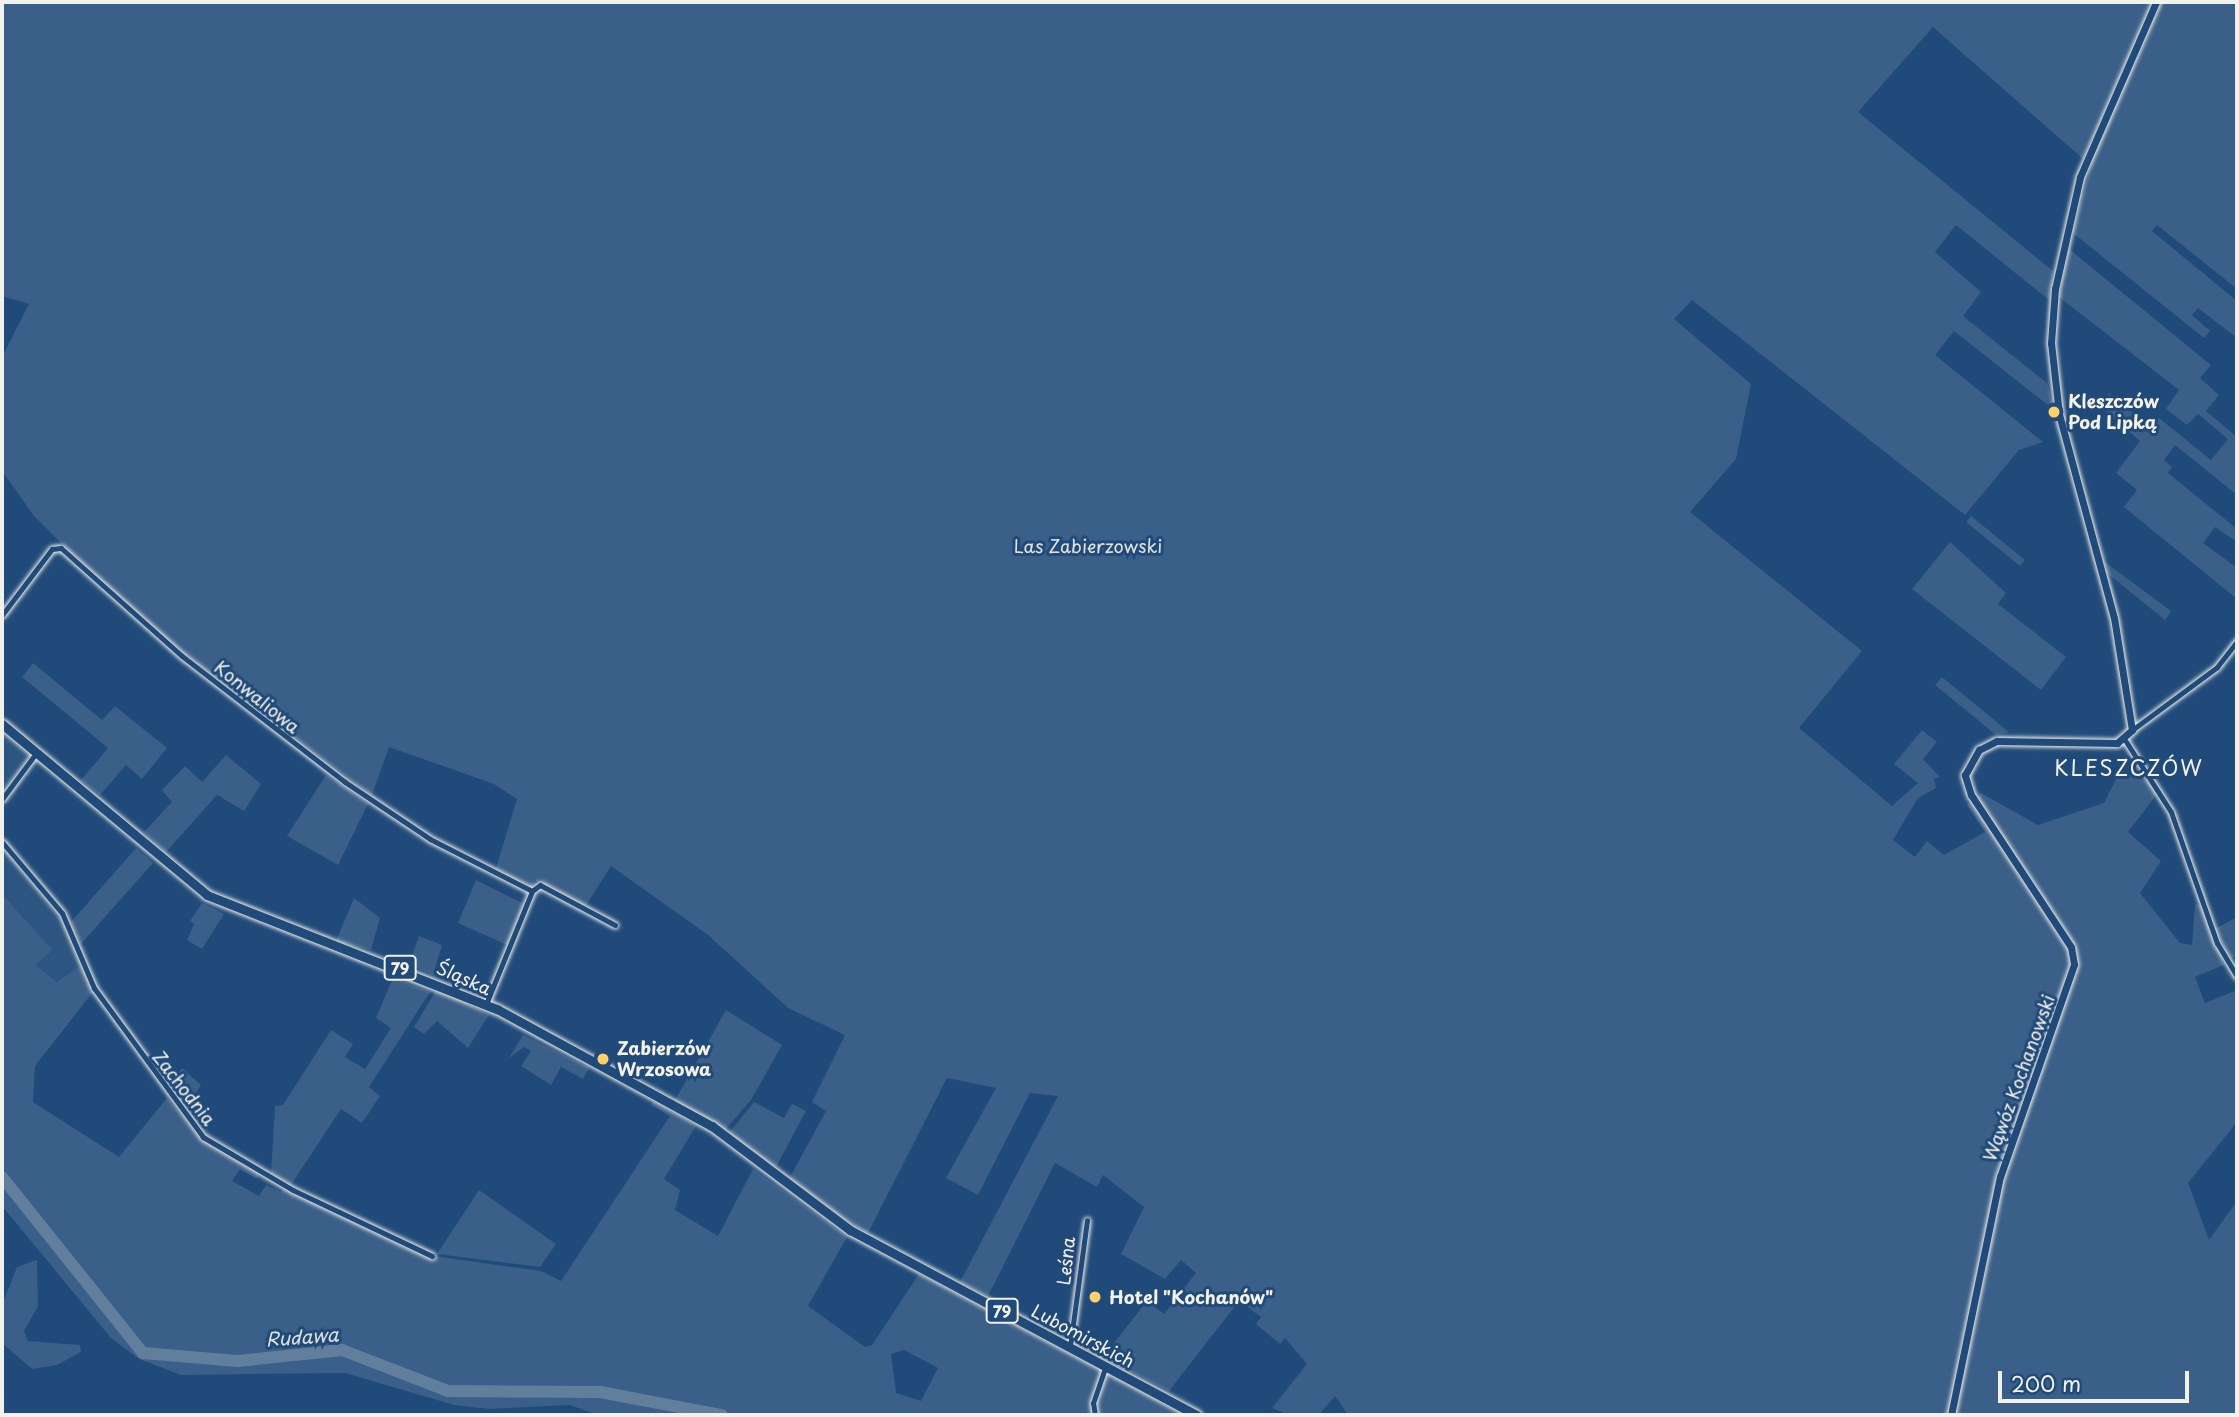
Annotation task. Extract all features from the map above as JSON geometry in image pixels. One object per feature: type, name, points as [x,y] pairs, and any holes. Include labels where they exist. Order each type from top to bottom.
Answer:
[{"type":"main road","name":"Śląska","points":[[2,724],[207,895],[486,1004],[712,1126],[810,1201]]},
{"type":"main road","name":"Lubomirskich","points":[[810,1201],[858,1234],[1197,1415]]},
{"type":"street","points":[[2132,730],[2114,618],[2059,414],[2051,343],[2055,289],[2080,177],[2156,2]]},
{"type":"street","name":"Konwaliowa","points":[[2,615],[52,549],[61,548],[140,621],[320,765],[430,839],[532,891],[540,885],[615,925]]},
{"type":"street","points":[[2237,641],[2217,667],[2132,730],[2125,740],[2171,811],[2217,943],[2237,976]]},
{"type":"street","name":"Wąwóz Kochanowski","points":[[1951,1415],[2000,1177],[2074,964],[2060,927],[1965,779],[1970,760],[1997,741],[2125,740]]},
{"type":"street","points":[[2,799],[36,753]]},
{"type":"street","name":"Zachodnia","points":[[2,842],[62,913],[94,988],[203,1137],[293,1190],[432,1256]]},
{"type":"street","points":[[486,1004],[532,891]]},
{"type":"street","name":"Leśna","points":[[1070,1346],[1087,1220]]},
{"type":"street","points":[[1095,1415],[1093,1403],[1106,1366]]},
{"type":"shaded area","points":[[2,732],[30,755],[2,792]]},
{"type":"shaded area","points":[[2,848],[68,929],[81,965],[57,982],[36,965],[53,950],[2,894]]},
{"type":"green space","name":"Las Zabierzowski","points":[[2,2],[2154,2],[2083,159],[1933,27],[1858,112],[2053,271],[2049,300],[1956,225],[1935,252],[1981,292],[1963,316],[2047,383],[2054,410],[1954,331],[1935,355],[2043,442],[2019,450],[1965,515],[1692,300],[1674,319],[1751,384],[1736,459],[1690,512],[1862,651],[1799,728],[1892,806],[1918,783],[1894,764],[1922,730],[1937,742],[1923,759],[1940,777],[1934,779],[1936,788],[1918,798],[1893,840],[1915,857],[1927,841],[1944,855],[1985,832],[1967,805],[1981,793],[2038,825],[2104,803],[2121,769],[2149,783],[2157,794],[2128,832],[2161,861],[2140,893],[2180,943],[2192,945],[2195,904],[2204,907],[2224,965],[2195,977],[2205,1003],[2237,990],[2237,1122],[2188,1183],[2209,1240],[2237,1201],[2237,1415],[1348,1415],[1335,1396],[1319,1415],[1289,1415],[1272,1408],[1307,1364],[1285,1338],[1280,1344],[1256,1324],[1261,1317],[1239,1301],[1169,1391],[1103,1357],[1147,1301],[1164,1314],[1196,1273],[1181,1260],[1165,1279],[1121,1254],[1144,1207],[1103,1175],[1097,1187],[1055,1163],[988,1296],[960,1282],[1058,1096],[1030,1093],[978,1195],[946,1178],[996,1088],[947,1078],[868,1233],[841,1217],[789,1179],[826,1111],[812,1102],[845,1035],[788,1008],[708,935],[611,866],[585,907],[535,880],[530,890],[495,871],[517,799],[494,784],[389,747],[372,795],[129,611],[34,516],[2,471],[2,357],[29,304],[2,296]]},
{"type":"green space","points":[[2161,2],[2237,2],[2237,289],[2157,225],[2152,231],[2237,301],[2237,338],[2198,308],[2192,315],[2210,331],[2204,338],[2073,233],[2096,148]]},
{"type":"green space","points":[[2069,249],[2211,365],[2200,378],[2219,395],[2206,411],[2237,437],[2237,495],[2175,445],[2164,460],[2172,467],[2168,473],[2237,529],[2237,542],[2215,527],[2203,543],[2237,568],[2237,599],[2124,507],[2137,490],[2116,473],[2140,441],[2100,406],[2109,393],[2150,427],[2159,418],[2211,460],[2228,439],[2198,414],[2187,425],[2166,409],[2179,390],[2059,297]]},
{"type":"green space","points":[[1971,516],[2025,560],[2020,566],[1966,522]]},
{"type":"green space","points":[[1950,542],[2006,593],[1998,604],[2066,657],[2041,690],[1912,589]]},
{"type":"green space","points":[[2105,562],[2171,611],[2165,620],[2107,573]]},
{"type":"green space","points":[[33,663],[102,720],[115,706],[167,748],[142,779],[126,765],[100,795],[81,780],[108,748],[22,677]]},
{"type":"green space","points":[[1942,677],[2009,732],[1996,735],[1935,685]]},
{"type":"green space","points":[[226,755],[261,784],[244,811],[217,795],[166,852],[144,832],[172,802],[162,790],[185,766],[202,782]]},
{"type":"green space","points":[[326,775],[368,804],[338,865],[287,836]]},
{"type":"green space","points":[[136,848],[153,863],[81,944],[71,922]]},
{"type":"green space","points":[[476,880],[524,904],[507,945],[458,923]]},
{"type":"green space","points":[[2,894],[53,950],[36,965],[57,982],[81,965],[93,992],[35,1066],[33,1102],[119,1157],[167,1098],[202,1140],[261,1173],[257,1179],[240,1169],[232,1181],[259,1196],[266,1185],[281,1192],[283,1188],[419,1254],[541,1271],[561,1281],[670,1116],[651,1105],[654,1101],[696,1126],[664,1179],[680,1190],[675,1210],[718,1236],[753,1169],[847,1237],[808,1306],[865,1347],[872,1345],[919,1274],[1185,1415],[595,1414],[570,1405],[488,1409],[454,1405],[345,1373],[181,1375],[139,1359],[111,1338],[2,1206]],"holes":[[[904,1350],[938,1368],[921,1401],[896,1393],[891,1354]]]},
{"type":"green space","points":[[354,898],[380,918],[371,950],[336,941]]},
{"type":"green space","points":[[202,903],[224,914],[202,949],[187,940],[194,924],[190,921]]},
{"type":"green space","points":[[2237,917],[2237,956],[2231,958],[2215,929]]},
{"type":"green space","points":[[419,936],[442,945],[433,975],[409,964]]},
{"type":"green space","points":[[393,978],[430,992],[369,1087],[380,1096],[362,1123],[341,1109],[291,1185],[271,1174],[275,1106],[283,1105],[331,1030],[353,1044],[345,1057],[365,1069],[391,1028],[376,1018]]},
{"type":"green space","points":[[437,989],[489,1015],[468,1048],[437,1021],[424,1034],[414,1027]]},
{"type":"green space","points":[[726,1010],[782,1045],[751,1100],[724,1131],[674,1102]]},
{"type":"green space","points":[[523,1035],[589,1068],[583,1079],[561,1067],[551,1085],[521,1066],[531,1051],[524,1047],[509,1058]]},
{"type":"green space","points":[[182,1068],[201,1085],[184,1111],[168,1087]]},
{"type":"green space","points":[[754,1102],[784,1118],[792,1104],[806,1111],[775,1169],[728,1134]]},
{"type":"green space","points":[[479,1190],[556,1244],[540,1267],[437,1254]]},
{"type":"green space","points":[[37,1260],[38,1306],[24,1331],[28,1341],[80,1345],[81,1352],[57,1365],[32,1369],[2,1343],[2,1305],[17,1267]]},
{"type":"waterway","name":"Rudawa","points":[[2,1177],[143,1353],[238,1361],[342,1350],[448,1391],[600,1392],[722,1415]]},
{"type":"waterway","points":[[1077,1343],[1096,1353]]},
{"type":"waterway","points":[[1100,1356],[1125,1369]]},
{"type":"place","name":"Kleszczów Pod Lipką","points":[[2054,412]]},
{"type":"place","name":"Zabierzów Wrzosowa","points":[[603,1059]]},
{"type":"place","name":"Hotel \"Kochanów\"","points":[[1095,1297]]},
{"type":"district","name":"KLESZCZÓW","points":[[2129,767]]}]
